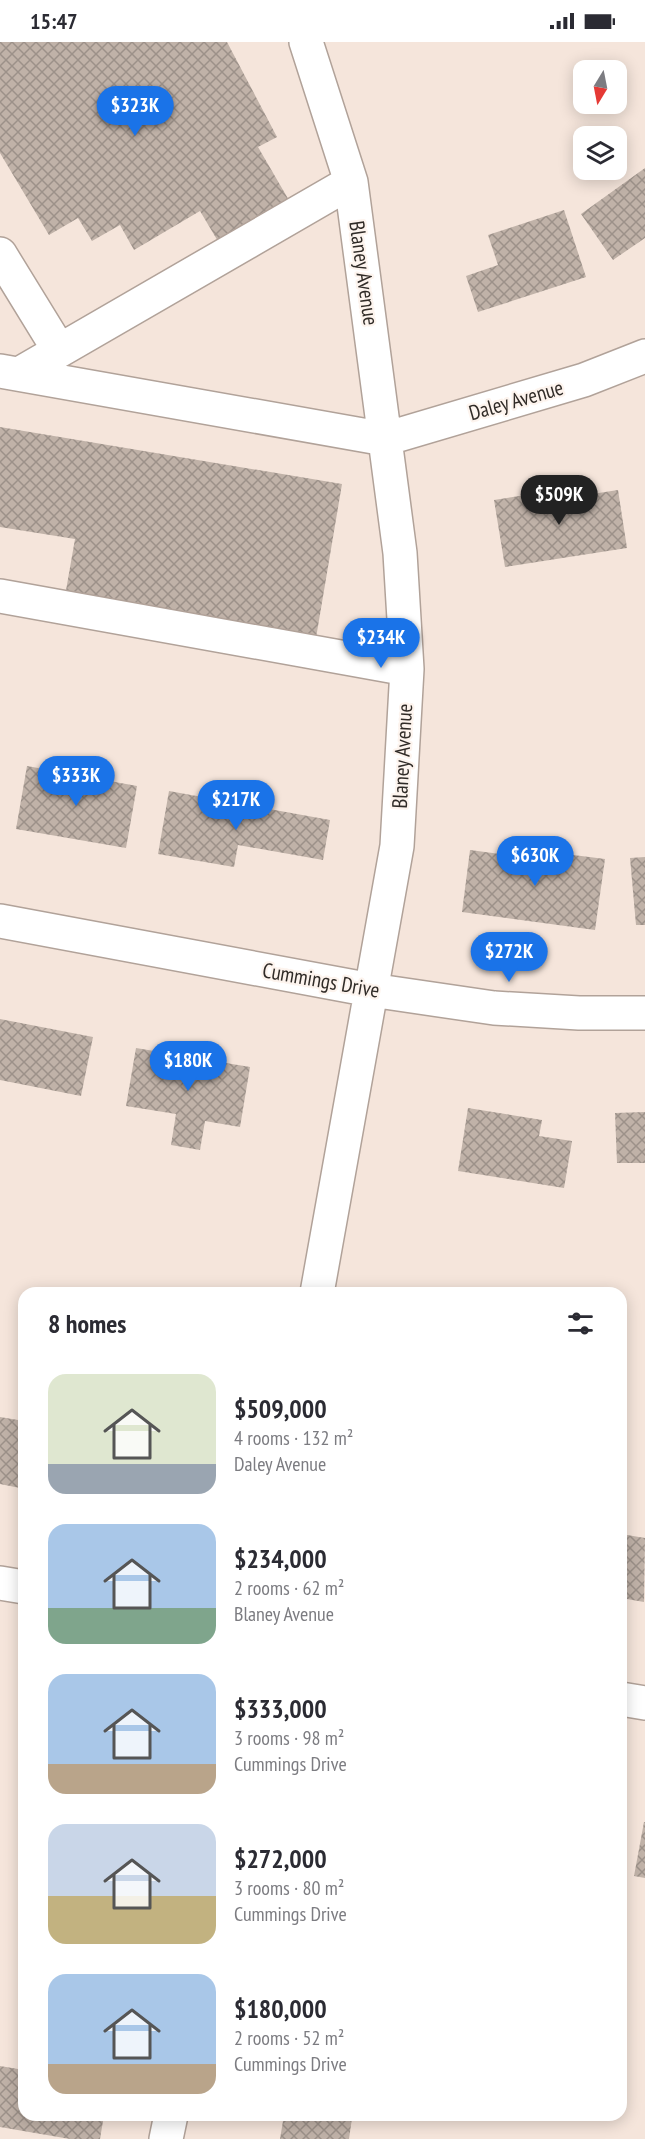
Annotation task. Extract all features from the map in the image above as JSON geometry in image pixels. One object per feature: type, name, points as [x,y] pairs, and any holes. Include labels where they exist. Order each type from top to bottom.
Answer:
[{"type":"street","name":"Blaney Avenue","points":[[306,42],[316,66],[351,182],[400,553],[407,669],[397,846],[318,1287]]},
{"type":"street","points":[[9,372],[59,350],[351,182]]},
{"type":"street","points":[[0,254],[59,350]]},
{"type":"street","name":"Daley Avenue","points":[[385,439],[584,380],[645,356]]},
{"type":"street","points":[[9,372],[385,439]]},
{"type":"street","points":[[0,596],[407,669]]},
{"type":"street","name":"Cummings Drive","points":[[0,921],[371,990],[494,1008],[579,1013],[645,1013]]},
{"type":"street","points":[[0,1582],[18,1586]]},
{"type":"street","points":[[627,1700],[645,1703]]},
{"type":"street","points":[[166,2139],[170,2121]]},
{"type":"building","points":[[0,42],[227,42],[277,137],[258,147],[290,202],[219,243],[200,211],[134,250],[120,225],[92,241],[78,218],[49,235],[0,153]]},
{"type":"building","points":[[645,168],[645,238],[613,260],[581,214]]},
{"type":"building","points":[[564,210],[586,277],[478,312],[466,276],[498,265],[488,235]]},
{"type":"building","points":[[0,427],[342,484],[316,638],[65,596],[75,539],[0,527]]},
{"type":"building","points":[[558,490],[560,499],[618,490],[627,548],[505,567],[494,500]]},
{"type":"building","points":[[27,766],[137,786],[126,848],[16,829]]},
{"type":"building","points":[[169,791],[330,820],[323,860],[238,845],[234,867],[158,854]]},
{"type":"building","points":[[502,846],[605,859],[595,930],[462,912],[470,850],[500,854]]},
{"type":"building","points":[[645,857],[645,925],[636,925],[630,858]]},
{"type":"building","points":[[0,1019],[93,1037],[81,1096],[0,1080]]},
{"type":"building","points":[[136,1048],[250,1067],[240,1127],[205,1121],[200,1150],[171,1145],[176,1114],[126,1106]]},
{"type":"building","points":[[468,1108],[542,1120],[539,1136],[572,1141],[564,1188],[458,1171]]},
{"type":"building","points":[[645,1112],[645,1163],[617,1163],[615,1113]]},
{"type":"building","points":[[0,1417],[18,1420],[18,1488],[0,1484]]},
{"type":"building","points":[[627,1535],[645,1538],[644,1602],[627,1599]]},
{"type":"building","points":[[645,1822],[645,1878],[634,1876]]},
{"type":"building","points":[[0,2066],[18,2069],[18,2121],[103,2121],[100,2139],[70,2139],[0,2127]]},
{"type":"building","points":[[283,2121],[352,2121],[349,2139],[280,2139]]}]
